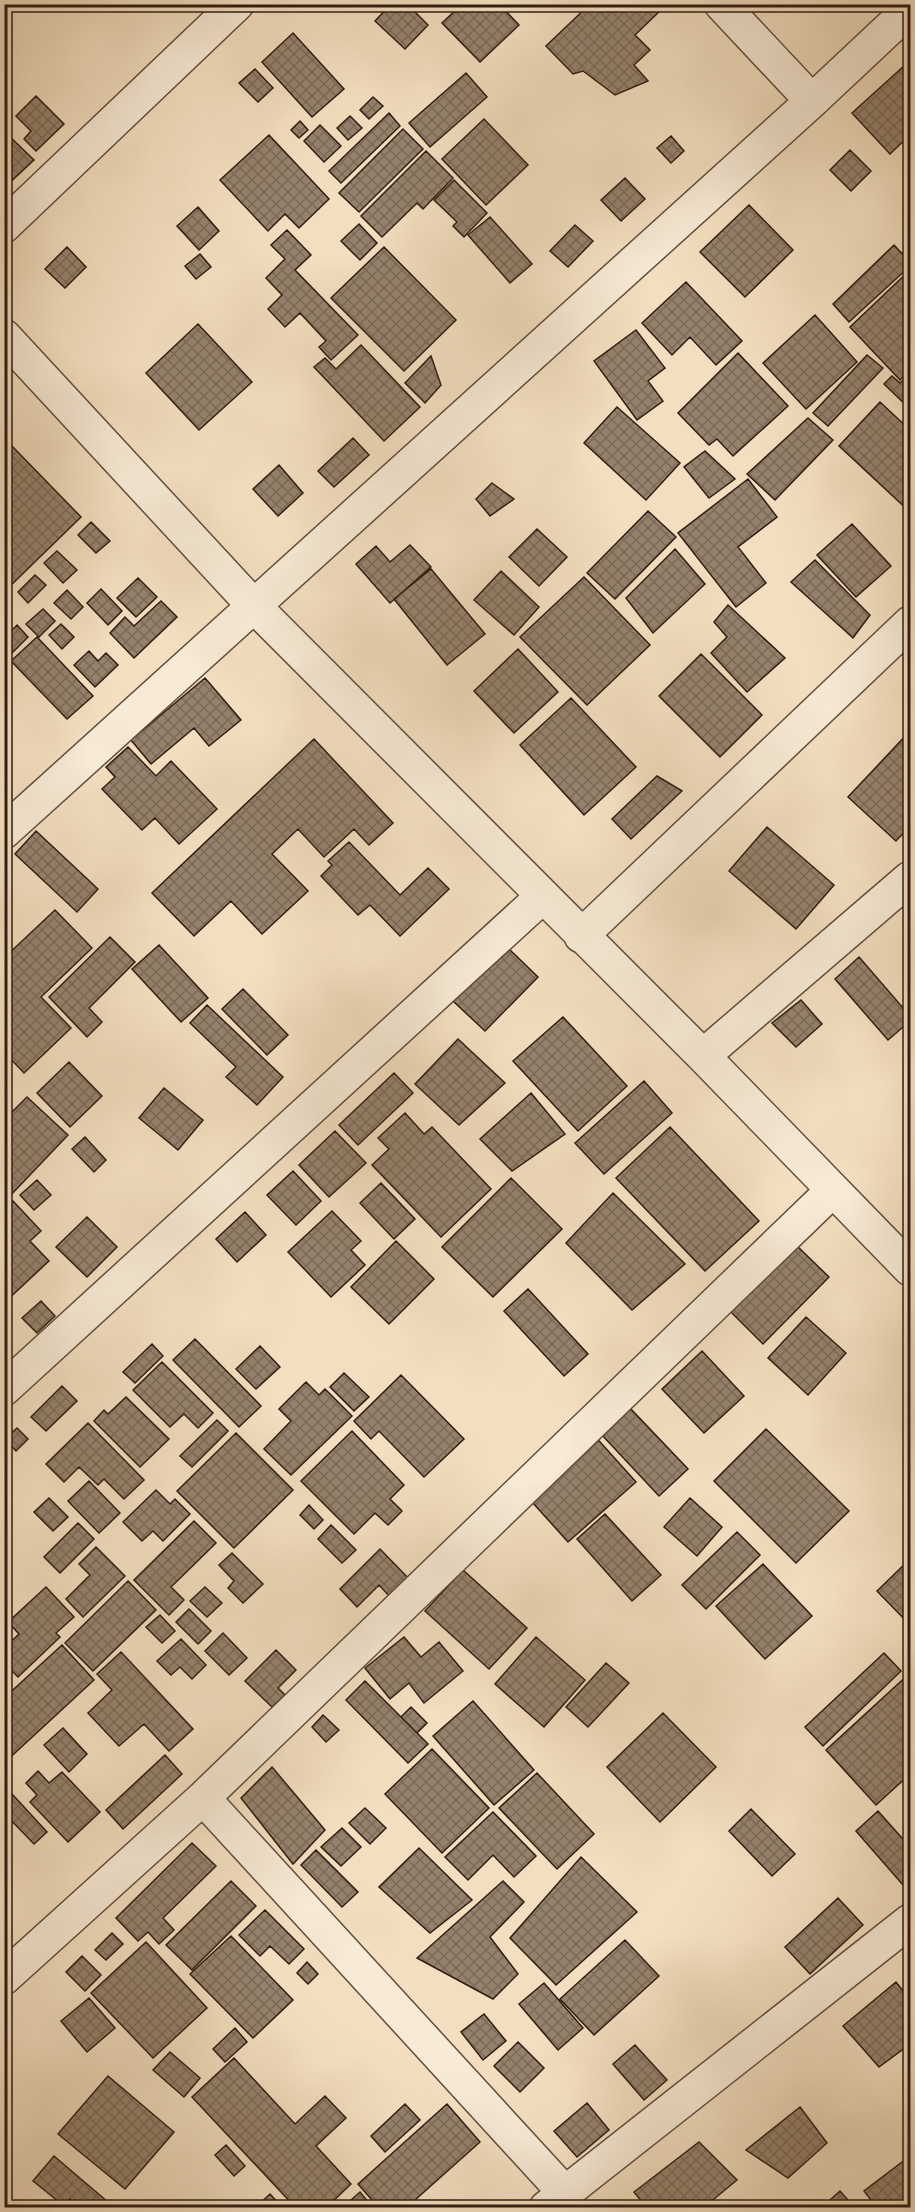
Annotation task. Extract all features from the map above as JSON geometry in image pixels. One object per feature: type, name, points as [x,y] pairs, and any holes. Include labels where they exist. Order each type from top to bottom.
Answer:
[{"type":"street","points":[[4,226],[237,4]]},
{"type":"street","points":[[721,4],[812,101]]},
{"type":"street","points":[[4,832],[812,101],[910,9]]},
{"type":"street","points":[[4,336],[253,605],[703,1056],[910,1269]]},
{"type":"street","points":[[581,936],[910,623]]},
{"type":"street","points":[[703,1056],[910,878]]},
{"type":"street","points":[[4,1389],[542,897]]},
{"type":"street","points":[[4,1978],[203,1797],[833,1190]]},
{"type":"street","points":[[203,1797],[556,2200],[910,1921]]},
{"type":"building","points":[[391,4],[407,4],[428,25],[405,49],[375,21]]},
{"type":"building","points":[[462,4],[499,4],[519,25],[480,62],[442,23]]},
{"type":"building","points":[[590,4],[661,4],[664,7],[635,35],[650,50],[634,65],[648,81],[615,95],[583,71],[573,74],[546,46]]},
{"type":"building","points":[[293,33],[344,89],[312,117],[262,62]]},
{"type":"building","points":[[906,64],[910,69],[910,135],[890,154],[852,113]]},
{"type":"building","points":[[255,69],[273,88],[258,102],[239,83]]},
{"type":"building","points":[[466,73],[487,97],[430,147],[409,123]]},
{"type":"building","points":[[36,96],[64,124],[36,151],[24,139],[31,131],[16,116]]},
{"type":"building","points":[[373,97],[383,106],[369,119],[360,110]]},
{"type":"building","points":[[389,113],[400,126],[341,183],[329,171]]},
{"type":"building","points":[[350,116],[362,128],[348,140],[337,128]]},
{"type":"building","points":[[484,119],[528,165],[486,205],[442,159]]},
{"type":"building","points":[[300,121],[308,130],[299,138],[291,130]]},
{"type":"building","points":[[320,125],[341,146],[324,162],[304,141]]},
{"type":"building","points":[[403,129],[423,149],[359,212],[339,193]]},
{"type":"building","points":[[4,131],[34,160],[4,188]]},
{"type":"building","points":[[269,135],[329,199],[299,228],[285,214],[268,231],[220,180]]},
{"type":"building","points":[[671,136],[684,151],[671,163],[657,148]]},
{"type":"building","points":[[850,150],[871,171],[851,191],[830,170]]},
{"type":"building","points":[[426,151],[453,178],[423,209],[417,203],[382,237],[361,216]]},
{"type":"building","points":[[625,178],[645,199],[621,221],[601,200]]},
{"type":"building","points":[[454,180],[487,213],[464,237],[453,226],[457,222],[434,200]]},
{"type":"building","points":[[749,205],[793,250],[745,297],[700,252]]},
{"type":"building","points":[[198,207],[219,231],[199,250],[177,226]]},
{"type":"building","points":[[490,217],[532,264],[510,283],[468,235]]},
{"type":"building","points":[[359,224],[377,243],[360,260],[341,241]]},
{"type":"building","points":[[575,225],[593,241],[568,267],[550,251]]},
{"type":"building","points":[[287,230],[311,255],[295,270],[358,335],[331,360],[319,347],[326,341],[300,313],[285,327],[268,309],[282,295],[266,278],[285,259],[271,245]]},
{"type":"building","points":[[894,245],[910,262],[910,266],[849,322],[833,304]]},
{"type":"building","points":[[67,247],[86,267],[65,288],[45,269]]},
{"type":"building","points":[[384,247],[456,320],[404,371],[331,298]]},
{"type":"building","points":[[200,254],[211,267],[196,279],[185,266]]},
{"type":"building","points":[[910,270],[910,370],[900,380],[850,327]]},
{"type":"building","points":[[686,282],[742,341],[716,365],[690,337],[672,355],[642,323]]},
{"type":"building","points":[[815,315],[857,362],[806,409],[763,363]]},
{"type":"building","points":[[198,324],[252,382],[199,430],[146,373]]},
{"type":"building","points":[[636,330],[665,368],[648,381],[663,401],[637,420],[594,361]]},
{"type":"building","points":[[361,345],[420,407],[384,441],[314,367],[325,358],[336,369]]},
{"type":"building","points":[[738,353],[788,406],[733,456],[717,439],[709,445],[678,413]]},
{"type":"building","points":[[867,355],[883,368],[828,426],[813,413]]},
{"type":"building","points":[[431,356],[441,385],[425,403],[405,383]]},
{"type":"building","points":[[910,374],[910,409],[884,384],[892,376],[900,383]]},
{"type":"building","points":[[880,402],[910,430],[910,512],[839,446]]},
{"type":"building","points":[[617,407],[680,463],[646,500],[584,443]]},
{"type":"building","points":[[808,418],[833,440],[775,500],[747,474]]},
{"type":"building","points":[[353,438],[369,455],[334,487],[318,471]]},
{"type":"building","points":[[11,445],[81,517],[4,592],[4,451]]},
{"type":"building","points":[[705,451],[735,479],[709,498],[684,467]]},
{"type":"building","points":[[279,465],[303,493],[278,516],[253,489]]},
{"type":"building","points":[[748,479],[777,517],[738,547],[766,583],[736,607],[678,533]]},
{"type":"building","points":[[492,483],[514,499],[490,516],[476,499]]},
{"type":"building","points":[[648,511],[676,537],[615,599],[587,573]]},
{"type":"building","points":[[91,522],[110,541],[96,553],[78,535]]},
{"type":"building","points":[[852,524],[891,566],[856,597],[817,555]]},
{"type":"building","points":[[537,529],[567,557],[539,586],[509,557]]},
{"type":"building","points":[[410,545],[431,567],[390,603],[356,564],[376,546],[390,562]]},
{"type":"building","points":[[675,549],[705,584],[653,633],[626,598]]},
{"type":"building","points":[[57,551],[77,570],[63,583],[44,563]]},
{"type":"building","points":[[815,560],[870,615],[853,638],[791,582]]},
{"type":"building","points":[[431,569],[485,634],[447,665],[394,599]]},
{"type":"building","points":[[501,571],[539,607],[514,635],[474,600]]},
{"type":"building","points":[[35,575],[46,585],[28,603],[18,592]]},
{"type":"building","points":[[584,577],[650,645],[587,705],[520,637]]},
{"type":"building","points":[[138,578],[157,597],[136,617],[117,598]]},
{"type":"building","points":[[101,589],[122,611],[108,625],[87,603]]},
{"type":"building","points":[[67,590],[83,607],[71,619],[54,603]]},
{"type":"building","points":[[161,601],[177,617],[134,658],[110,633],[125,617],[134,626]]},
{"type":"building","points":[[728,605],[785,658],[747,692],[711,653],[727,637],[714,622]]},
{"type":"building","points":[[43,609],[55,621],[39,637],[26,624]]},
{"type":"building","points":[[61,624],[74,637],[62,649],[49,635]]},
{"type":"building","points":[[17,625],[28,637],[11,654],[4,648],[4,638]]},
{"type":"building","points":[[37,637],[93,696],[67,719],[11,661]]},
{"type":"building","points":[[518,649],[558,692],[514,733],[474,691]]},
{"type":"building","points":[[89,651],[98,661],[106,653],[118,665],[95,687],[74,665]]},
{"type":"building","points":[[701,654],[762,715],[720,757],[659,696]]},
{"type":"building","points":[[205,678],[241,720],[209,746],[194,728],[151,764],[131,740]]},
{"type":"building","points":[[571,698],[636,767],[584,815],[520,745]]},
{"type":"building","points":[[910,731],[910,826],[896,841],[848,797]]},
{"type":"building","points":[[314,739],[393,823],[369,845],[354,829],[324,857],[298,829],[272,854],[308,891],[262,934],[231,901],[194,936],[152,893]]},
{"type":"building","points":[[128,747],[156,776],[171,761],[217,809],[179,844],[155,818],[142,830],[102,789],[115,777],[106,767]]},
{"type":"building","points":[[657,776],[682,791],[631,839],[612,819]]},
{"type":"building","points":[[767,827],[834,885],[796,929],[729,871]]},
{"type":"building","points":[[36,831],[98,889],[77,912],[15,854]]},
{"type":"building","points":[[349,842],[400,895],[428,868],[449,889],[400,936],[370,905],[358,915],[321,876],[332,865],[328,861]]},
{"type":"building","points":[[55,910],[92,948],[41,997],[71,1028],[24,1073],[4,1052],[4,958]]},
{"type":"building","points":[[110,937],[135,962],[89,1008],[102,1022],[87,1037],[49,997]]},
{"type":"building","points":[[159,945],[208,998],[181,1022],[132,969]]},
{"type":"building","points":[[507,947],[538,977],[485,1031],[453,1001]]},
{"type":"building","points":[[859,957],[910,1016],[910,1021],[888,1040],[835,979]]},
{"type":"building","points":[[243,989],[288,1035],[267,1055],[222,1009]]},
{"type":"building","points":[[801,1000],[822,1024],[796,1047],[772,1023]]},
{"type":"building","points":[[207,1005],[283,1077],[257,1105],[226,1077],[236,1067],[190,1023]]},
{"type":"building","points":[[563,1017],[627,1086],[578,1131],[513,1061]]},
{"type":"building","points":[[458,1039],[505,1083],[459,1125],[415,1084]]},
{"type":"building","points":[[69,1062],[102,1096],[70,1127],[37,1093]]},
{"type":"building","points":[[394,1073],[413,1093],[358,1145],[339,1125]]},
{"type":"building","points":[[644,1081],[672,1113],[604,1174],[575,1143]]},
{"type":"building","points":[[164,1088],[203,1120],[178,1150],[139,1118]]},
{"type":"building","points":[[531,1093],[565,1134],[512,1171],[480,1139]]},
{"type":"building","points":[[27,1097],[68,1135],[7,1199],[4,1197],[4,1120]]},
{"type":"building","points":[[405,1113],[424,1134],[432,1127],[491,1189],[441,1237],[372,1165],[389,1149],[378,1138]]},
{"type":"building","points":[[670,1127],[759,1221],[705,1271],[616,1178]]},
{"type":"building","points":[[335,1131],[366,1163],[329,1197],[299,1165]]},
{"type":"building","points":[[85,1137],[106,1160],[94,1172],[72,1149]]},
{"type":"building","points":[[293,1171],[321,1201],[296,1225],[267,1195]]},
{"type":"building","points":[[511,1178],[562,1229],[493,1297],[442,1247]]},
{"type":"building","points":[[37,1180],[51,1195],[34,1210],[20,1195]]},
{"type":"building","points":[[381,1183],[415,1219],[394,1239],[360,1203]]},
{"type":"building","points":[[613,1193],[685,1264],[632,1310],[566,1243]]},
{"type":"building","points":[[13,1201],[41,1231],[30,1241],[49,1261],[4,1303],[4,1209]]},
{"type":"building","points":[[332,1211],[361,1241],[351,1250],[365,1265],[331,1297],[288,1252]]},
{"type":"building","points":[[245,1212],[266,1235],[237,1262],[216,1239]]},
{"type":"building","points":[[87,1217],[117,1247],[87,1277],[56,1247]]},
{"type":"building","points":[[396,1241],[434,1279],[389,1324],[351,1287]]},
{"type":"building","points":[[796,1245],[829,1277],[763,1344],[730,1311]]},
{"type":"building","points":[[528,1289],[588,1354],[564,1376],[504,1311]]},
{"type":"building","points":[[41,1301],[55,1316],[37,1333],[22,1318]]},
{"type":"building","points":[[806,1317],[846,1353],[808,1395],[768,1358]]},
{"type":"building","points":[[195,1339],[261,1406],[239,1427],[173,1360]]},
{"type":"building","points":[[152,1344],[163,1356],[135,1383],[123,1372]]},
{"type":"building","points":[[260,1346],[280,1367],[256,1389],[236,1369]]},
{"type":"building","points":[[702,1351],[744,1396],[704,1433],[662,1389]]},
{"type":"building","points":[[162,1362],[213,1413],[198,1428],[184,1414],[170,1427],[133,1390]]},
{"type":"building","points":[[344,1373],[369,1397],[354,1411],[330,1387]]},
{"type":"building","points":[[401,1375],[464,1439],[424,1477],[379,1431],[371,1439],[354,1421]]},
{"type":"building","points":[[306,1382],[319,1395],[325,1389],[352,1416],[291,1475],[264,1449],[291,1421],[279,1409]]},
{"type":"building","points":[[62,1386],[77,1401],[46,1431],[31,1417]]},
{"type":"building","points":[[126,1397],[169,1439],[140,1467],[94,1421],[104,1410],[108,1414]]},
{"type":"building","points":[[630,1408],[688,1469],[659,1496],[602,1435]]},
{"type":"building","points":[[217,1420],[228,1431],[192,1467],[180,1456]]},
{"type":"building","points":[[88,1423],[144,1480],[124,1499],[104,1479],[98,1485],[79,1467],[64,1482],[46,1464]]},
{"type":"building","points":[[17,1428],[28,1439],[16,1451],[5,1439]]},
{"type":"building","points":[[766,1429],[849,1511],[796,1563],[714,1481]]},
{"type":"building","points":[[352,1431],[404,1485],[390,1499],[402,1511],[388,1525],[375,1513],[354,1534],[301,1481]]},
{"type":"building","points":[[236,1433],[293,1490],[234,1548],[177,1491]]},
{"type":"building","points":[[592,1433],[636,1482],[568,1542],[524,1493]]},
{"type":"building","points":[[89,1481],[120,1513],[99,1533],[68,1501]]},
{"type":"building","points":[[156,1490],[170,1504],[175,1499],[190,1514],[163,1541],[153,1531],[142,1541],[123,1522]]},
{"type":"building","points":[[49,1498],[68,1517],[53,1531],[34,1512]]},
{"type":"building","points":[[690,1498],[722,1527],[697,1556],[664,1527]]},
{"type":"building","points":[[309,1505],[323,1520],[314,1529],[300,1515]]},
{"type":"building","points":[[605,1514],[661,1575],[632,1601],[577,1539]]},
{"type":"building","points":[[194,1521],[216,1543],[171,1587],[184,1600],[169,1615],[134,1580]]},
{"type":"building","points":[[78,1523],[94,1539],[60,1573],[44,1557]]},
{"type":"building","points":[[331,1525],[356,1550],[342,1563],[318,1539]]},
{"type":"building","points":[[737,1532],[760,1555],[706,1609],[682,1585]]},
{"type":"building","points":[[96,1547],[125,1576],[83,1617],[66,1599],[90,1575],[79,1564]]},
{"type":"building","points":[[380,1549],[411,1581],[392,1599],[379,1585],[357,1607],[340,1589]]},
{"type":"building","points":[[232,1553],[263,1584],[243,1603],[228,1588],[234,1581],[219,1565]]},
{"type":"building","points":[[910,1559],[910,1625],[877,1591]]},
{"type":"building","points":[[763,1564],[812,1616],[765,1659],[716,1606]]},
{"type":"building","points":[[463,1570],[527,1628],[489,1669],[425,1611]]},
{"type":"building","points":[[128,1581],[156,1610],[93,1671],[65,1643]]},
{"type":"building","points":[[46,1587],[74,1617],[56,1633],[60,1637],[18,1677],[4,1663],[4,1648],[19,1634],[8,1622]]},
{"type":"building","points":[[205,1587],[222,1603],[207,1617],[190,1601]]},
{"type":"building","points":[[189,1609],[211,1631],[198,1644],[176,1622]]},
{"type":"building","points":[[160,1615],[175,1631],[162,1643],[146,1627]]},
{"type":"building","points":[[223,1633],[247,1658],[229,1675],[205,1651]]},
{"type":"building","points":[[404,1637],[421,1657],[439,1642],[463,1671],[424,1703],[409,1683],[390,1699],[365,1668]]},
{"type":"building","points":[[536,1637],[585,1680],[544,1727],[495,1684]]},
{"type":"building","points":[[181,1639],[206,1665],[192,1679],[180,1667],[171,1675],[157,1661]]},
{"type":"building","points":[[62,1645],[94,1680],[4,1763],[4,1698]]},
{"type":"building","points":[[276,1650],[296,1670],[278,1688],[285,1695],[272,1707],[245,1681]]},
{"type":"building","points":[[121,1652],[193,1729],[169,1751],[144,1724],[119,1746],[88,1713],[112,1690],[97,1674]]},
{"type":"building","points":[[884,1653],[901,1671],[823,1746],[805,1727]]},
{"type":"building","points":[[606,1663],[629,1683],[588,1727],[566,1707]]},
{"type":"building","points":[[910,1673],[910,1774],[876,1805],[826,1750]]},
{"type":"building","points":[[365,1681],[428,1744],[408,1763],[346,1700]]},
{"type":"building","points":[[473,1701],[534,1770],[494,1805],[433,1736]]},
{"type":"building","points":[[411,1707],[427,1723],[417,1733],[401,1717]]},
{"type":"building","points":[[663,1713],[716,1767],[660,1822],[607,1767]]},
{"type":"building","points":[[323,1715],[339,1730],[326,1742],[312,1727]]},
{"type":"building","points":[[63,1728],[87,1754],[69,1772],[44,1745]]},
{"type":"building","points":[[432,1749],[489,1808],[442,1853],[385,1794]]},
{"type":"building","points":[[165,1755],[182,1774],[123,1829],[106,1810]]},
{"type":"building","points":[[272,1767],[325,1830],[293,1864],[241,1798]]},
{"type":"building","points":[[38,1771],[49,1783],[62,1772],[100,1812],[68,1842],[30,1802],[37,1795],[26,1783]]},
{"type":"building","points":[[537,1773],[594,1834],[557,1869],[499,1808]]},
{"type":"building","points":[[12,1794],[47,1832],[34,1844],[4,1813],[4,1800]]},
{"type":"building","points":[[365,1808],[386,1828],[370,1844],[349,1823]]},
{"type":"building","points":[[751,1809],[795,1854],[772,1876],[729,1831]]},
{"type":"building","points":[[878,1811],[910,1847],[910,1879],[903,1885],[856,1831]]},
{"type":"building","points":[[493,1812],[536,1856],[514,1877],[493,1855],[468,1880],[445,1857]]},
{"type":"building","points":[[342,1828],[361,1847],[341,1866],[321,1847]]},
{"type":"building","points":[[192,1843],[216,1866],[163,1918],[174,1930],[159,1944],[148,1932],[138,1941],[116,1918]]},
{"type":"building","points":[[419,1848],[472,1900],[430,1933],[379,1887]]},
{"type":"building","points":[[316,1850],[358,1892],[342,1907],[301,1865]]},
{"type":"building","points":[[581,1857],[637,1912],[556,1985],[510,1938]]},
{"type":"building","points":[[231,1881],[256,1906],[192,1970],[166,1945]]},
{"type":"building","points":[[503,1881],[524,1902],[490,1937],[518,1974],[493,1999],[417,1958]]},
{"type":"building","points":[[838,1898],[863,1925],[810,1974],[785,1947]]},
{"type":"building","points":[[265,1910],[304,1949],[289,1964],[270,1946],[260,1956],[239,1935]]},
{"type":"building","points":[[112,1933],[123,1944],[106,1960],[95,1950]]},
{"type":"building","points":[[231,1936],[293,2000],[253,2038],[190,1974]]},
{"type":"building","points":[[625,1940],[659,1976],[594,2035],[560,1999]]},
{"type":"building","points":[[146,1942],[207,2008],[153,2058],[91,1993]]},
{"type":"building","points":[[82,1956],[101,1975],[85,1991],[66,1972]]},
{"type":"building","points":[[307,1962],[318,1974],[308,1984],[297,1973]]},
{"type":"building","points":[[896,1982],[910,2000],[910,2044],[879,2067],[843,2026]]},
{"type":"building","points":[[544,1983],[583,2028],[558,2050],[519,2004]]},
{"type":"building","points":[[89,1998],[115,2028],[87,2052],[61,2021]]},
{"type":"building","points":[[484,2014],[506,2041],[483,2060],[461,2032]]},
{"type":"building","points":[[235,2028],[247,2042],[225,2062],[213,2049]]},
{"type":"building","points":[[518,2042],[544,2068],[520,2092],[494,2066]]},
{"type":"building","points":[[635,2045],[667,2080],[644,2100],[613,2064]]},
{"type":"building","points":[[170,2052],[200,2078],[184,2097],[153,2070]]},
{"type":"building","points":[[234,2058],[295,2124],[325,2096],[346,2118],[316,2146],[351,2184],[326,2208],[296,2208],[192,2097]]},
{"type":"building","points":[[108,2076],[174,2132],[125,2189],[58,2134]]},
{"type":"building","points":[[587,2103],[609,2130],[577,2157],[554,2131]]},
{"type":"building","points":[[405,2104],[420,2120],[385,2152],[371,2136]]},
{"type":"building","points":[[447,2104],[480,2142],[406,2208],[379,2208],[358,2184]]},
{"type":"building","points":[[800,2107],[827,2143],[788,2178],[746,2150]]},
{"type":"building","points":[[699,2142],[737,2180],[703,2208],[647,2208],[634,2192]]},
{"type":"building","points":[[226,2145],[245,2166],[234,2176],[215,2155]]},
{"type":"building","points":[[54,2156],[108,2202],[103,2208],[80,2208],[70,2199],[64,2206],[33,2181]]},
{"type":"building","points":[[910,2156],[910,2208],[877,2208],[864,2191]]},
{"type":"building","points":[[840,2191],[855,2208],[821,2208]]},
{"type":"building","points":[[360,2192],[373,2208],[342,2208]]},
{"type":"building","points":[[270,2194],[283,2208],[255,2208]]}]
